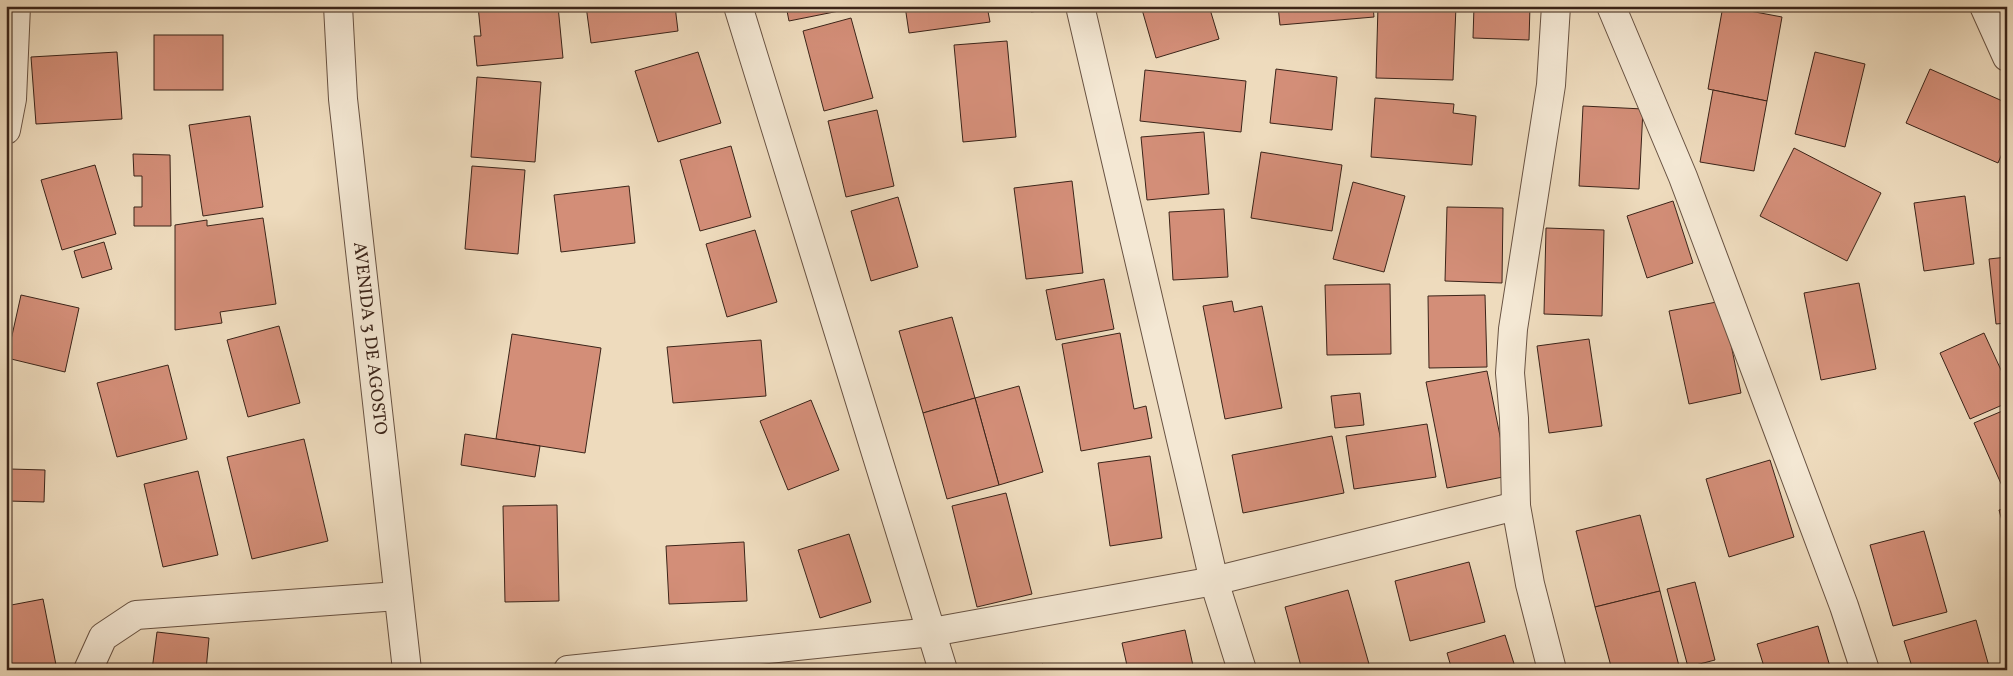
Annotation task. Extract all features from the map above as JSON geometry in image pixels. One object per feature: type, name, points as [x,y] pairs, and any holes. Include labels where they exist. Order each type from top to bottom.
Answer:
[{"type":"street","points":[[6,130],[12,99],[16,6]]},
{"type":"street","name":"AVENIDA 3 DE AGOSTO","points":[[338,6],[343,99],[407,670]]},
{"type":"street","points":[[738,6],[943,670]]},
{"type":"street","points":[[1080,6],[1214,581],[1242,670]]},
{"type":"street","points":[[1552,670],[1530,584],[1516,506],[1514,418],[1510,374],[1513,329],[1551,85],[1556,6]]},
{"type":"street","points":[[1611,6],[1683,177],[1844,606],[1865,670]]},
{"type":"street","points":[[1984,6],[2007,57]]},
{"type":"street","points":[[568,670],[658,665],[932,632],[1214,581],[1516,506]]},
{"type":"street","points":[[88,670],[103,637],[136,615],[398,596]]},
{"type":"building","points":[[478,6],[558,6],[563,58],[477,66],[474,36],[481,36]]},
{"type":"building","points":[[586,6],[675,6],[678,31],[591,43]]},
{"type":"building","points":[[786,6],[864,6],[789,21]]},
{"type":"building","points":[[905,6],[987,6],[990,22],[909,33]]},
{"type":"building","points":[[1030,6],[1059,6],[1060,8],[1031,12]]},
{"type":"building","points":[[1141,6],[1209,6],[1219,39],[1156,58]]},
{"type":"building","points":[[1278,6],[1373,6],[1374,17],[1280,25]]},
{"type":"building","points":[[1378,6],[1456,6],[1453,80],[1376,78]]},
{"type":"building","points":[[1474,6],[1530,6],[1529,40],[1473,38]]},
{"type":"building","points":[[1723,6],[1782,17],[1767,101],[1708,89]]},
{"type":"building","points":[[851,18],[873,98],[824,111],[803,31]]},
{"type":"building","points":[[154,35],[223,35],[223,90],[154,90]]},
{"type":"building","points":[[1007,41],[1016,137],[963,142],[954,45]]},
{"type":"building","points":[[117,52],[122,119],[36,124],[31,57]]},
{"type":"building","points":[[698,52],[721,123],[658,142],[635,71]]},
{"type":"building","points":[[1815,52],[1865,64],[1845,147],[1795,134]]},
{"type":"building","points":[[1276,69],[1337,77],[1332,130],[1270,123]]},
{"type":"building","points":[[1930,69],[2007,103],[2007,142],[1998,163],[1906,123]]},
{"type":"building","points":[[1145,70],[1246,81],[1241,132],[1140,121]]},
{"type":"building","points":[[477,77],[541,82],[535,162],[471,157]]},
{"type":"building","points":[[1713,90],[1767,101],[1754,171],[1700,162]]},
{"type":"building","points":[[1375,98],[1454,104],[1453,113],[1476,116],[1472,165],[1371,157]]},
{"type":"building","points":[[1583,106],[1643,109],[1639,189],[1579,186]]},
{"type":"building","points":[[877,110],[894,186],[846,197],[828,121]]},
{"type":"building","points":[[250,116],[263,207],[203,216],[189,125]]},
{"type":"building","points":[[1204,132],[1209,194],[1147,200],[1141,137]]},
{"type":"building","points":[[731,146],[751,217],[700,231],[680,160]]},
{"type":"building","points":[[1794,148],[1881,193],[1847,261],[1760,216]]},
{"type":"building","points":[[1261,152],[1342,165],[1332,231],[1251,218]]},
{"type":"building","points":[[133,154],[170,155],[171,226],[134,226],[134,207],[142,207],[142,176],[134,176]]},
{"type":"building","points":[[95,165],[116,234],[62,250],[41,180]]},
{"type":"building","points":[[472,166],[525,170],[518,254],[465,249]]},
{"type":"building","points":[[1072,181],[1083,273],[1026,279],[1014,188]]},
{"type":"building","points":[[1353,182],[1405,196],[1384,272],[1333,259]]},
{"type":"building","points":[[629,186],[635,243],[561,252],[554,195]]},
{"type":"building","points":[[1965,196],[1974,264],[1924,271],[1914,203]]},
{"type":"building","points":[[898,197],[918,267],[871,281],[851,211]]},
{"type":"building","points":[[1673,201],[1693,263],[1647,278],[1627,216]]},
{"type":"building","points":[[1447,207],[1503,208],[1502,283],[1445,281]]},
{"type":"building","points":[[1224,209],[1228,277],[1173,280],[1169,212]]},
{"type":"building","points":[[263,218],[276,304],[220,312],[222,323],[175,330],[175,225],[207,220],[207,226]]},
{"type":"building","points":[[1546,228],[1604,230],[1602,316],[1544,314]]},
{"type":"building","points":[[755,230],[777,302],[727,317],[706,244]]},
{"type":"building","points":[[104,242],[112,269],[82,278],[74,251]]},
{"type":"building","points":[[2007,257],[2007,323],[1996,324],[1989,259]]},
{"type":"building","points":[[1104,279],[1114,329],[1056,340],[1046,290]]},
{"type":"building","points":[[1859,283],[1876,369],[1821,380],[1804,293]]},
{"type":"building","points":[[1390,284],[1391,354],[1327,355],[1325,285]]},
{"type":"building","points":[[21,295],[79,308],[65,372],[7,358]]},
{"type":"building","points":[[1485,295],[1487,367],[1429,368],[1428,296]]},
{"type":"building","points":[[1232,301],[1234,312],[1262,306],[1282,408],[1225,419],[1203,306]]},
{"type":"building","points":[[1722,301],[1741,393],[1689,404],[1669,311]]},
{"type":"building","points":[[952,317],[975,398],[923,413],[899,331]]},
{"type":"building","points":[[279,326],[300,403],[248,417],[227,340]]},
{"type":"building","points":[[1120,333],[1134,409],[1146,406],[1152,438],[1081,451],[1062,344]]},
{"type":"building","points":[[1984,333],[2007,383],[2007,403],[1970,419],[1940,353]]},
{"type":"building","points":[[512,334],[601,348],[585,453],[496,439]]},
{"type":"building","points":[[1589,339],[1602,426],[1549,433],[1537,346]]},
{"type":"building","points":[[761,340],[766,396],[673,403],[667,347]]},
{"type":"building","points":[[168,365],[187,439],[117,457],[97,383]]},
{"type":"building","points":[[1487,371],[1508,476],[1447,488],[1426,382]]},
{"type":"building","points":[[1019,386],[1043,472],[999,485],[975,398]]},
{"type":"building","points":[[1360,393],[1364,425],[1335,428],[1331,396]]},
{"type":"building","points":[[975,398],[999,485],[947,499],[923,413]]},
{"type":"building","points":[[811,400],[839,470],[788,490],[760,421]]},
{"type":"building","points":[[2007,409],[2007,497],[1974,423]]},
{"type":"building","points":[[1427,424],[1436,477],[1354,489],[1346,436]]},
{"type":"building","points":[[465,434],[540,446],[535,477],[461,465]]},
{"type":"building","points":[[1332,436],[1344,493],[1243,513],[1232,455]]},
{"type":"building","points":[[304,439],[328,541],[252,559],[227,457]]},
{"type":"building","points":[[1150,456],[1162,538],[1110,546],[1098,463]]},
{"type":"building","points":[[1770,460],[1794,537],[1729,557],[1706,479]]},
{"type":"building","points":[[10,469],[45,470],[44,502],[8,501]]},
{"type":"building","points":[[198,471],[218,555],[163,567],[144,484]]},
{"type":"building","points":[[1006,493],[1032,594],[977,607],[952,506]]},
{"type":"building","points":[[557,505],[559,601],[505,602],[503,506]]},
{"type":"building","points":[[2007,508],[2007,538],[1999,510]]},
{"type":"building","points":[[1640,515],[1660,591],[1595,607],[1576,531]]},
{"type":"building","points":[[1924,531],[1947,612],[1893,626],[1870,545]]},
{"type":"building","points":[[849,534],[871,602],[820,618],[798,550]]},
{"type":"building","points":[[744,542],[747,601],[669,604],[666,546]]},
{"type":"building","points":[[1469,562],[1485,622],[1410,641],[1395,581]]},
{"type":"building","points":[[1695,582],[1715,660],[1688,667],[1667,589]]},
{"type":"building","points":[[1348,590],[1369,664],[1349,670],[1302,670],[1285,607]]},
{"type":"building","points":[[1660,591],[1680,670],[1612,670],[1595,607]]},
{"type":"building","points":[[43,599],[57,670],[6,670],[6,606]]},
{"type":"building","points":[[1976,620],[1990,670],[1913,670],[1904,641]]},
{"type":"building","points":[[1818,626],[1831,670],[1765,670],[1757,644]]},
{"type":"building","points":[[1185,630],[1194,670],[1128,670],[1122,643]]},
{"type":"building","points":[[157,632],[209,638],[206,670],[152,670]]},
{"type":"building","points":[[1505,635],[1516,670],[1452,670],[1447,653]]},
{"type":"building","points":[[1043,664],[1044,670],[1025,670]]}]
